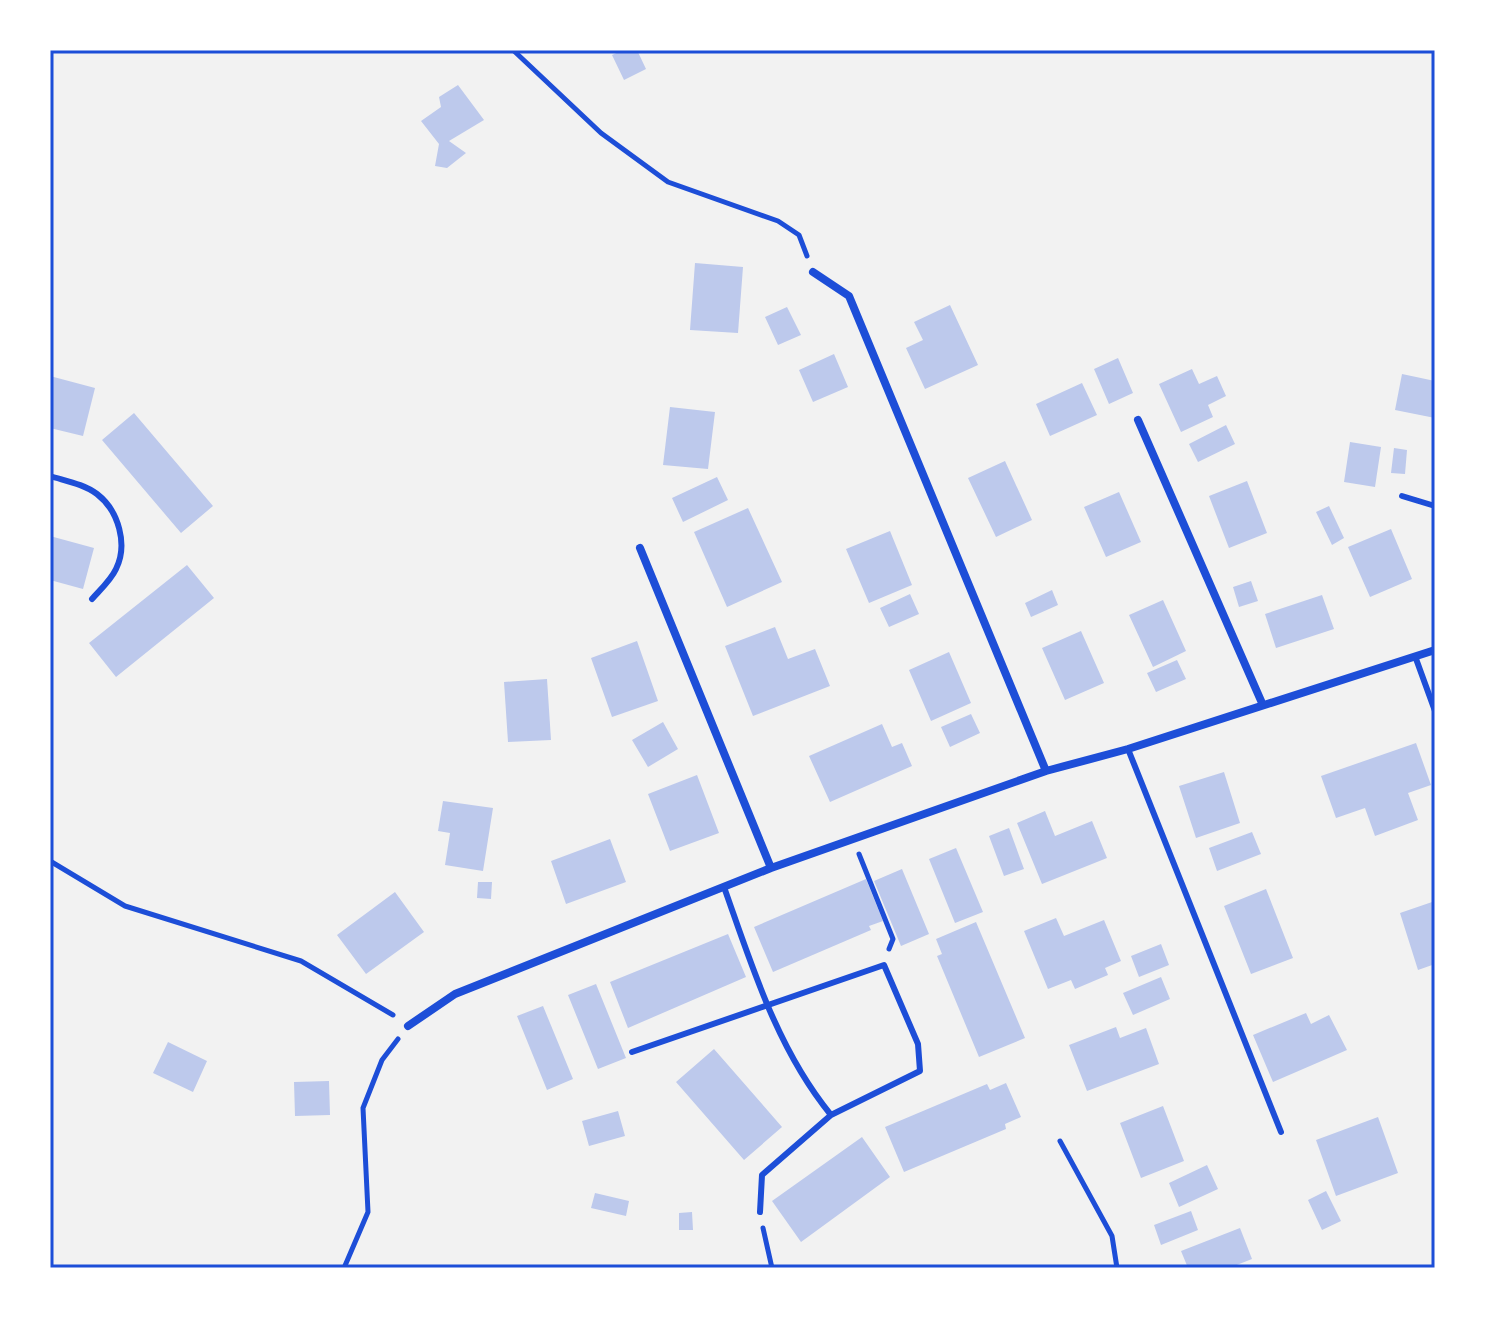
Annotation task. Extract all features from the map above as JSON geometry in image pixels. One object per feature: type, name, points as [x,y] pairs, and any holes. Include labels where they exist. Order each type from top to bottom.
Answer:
[{"type":"street","points":[[813,272],[849,296],[1046,771]]},
{"type":"street","points":[[1138,420],[1262,703]]},
{"type":"street","points":[[640,548],[771,868]]},
{"type":"street","points":[[408,1026],[455,994],[771,868],[1046,771],[1128,749],[1262,703],[1435,650]]},
{"type":"lane","points":[[50,476],[83,486],[100,496],[121,533],[123,549],[116,571],[92,599]]},
{"type":"lane","points":[[1402,496],[1435,506]]},
{"type":"lane","points":[[1415,656],[1435,711]]},
{"type":"lane","points":[[1128,749],[1281,1132]]},
{"type":"lane","points":[[724,887],[767,1006],[809,1088],[831,1115]]},
{"type":"lane","points":[[632,1052],[884,965],[918,1044],[920,1071],[831,1115],[762,1175],[760,1212]]},
{"type":"path","points":[[513,50],[601,133],[668,182],[778,221],[799,235],[813,272]]},
{"type":"path","points":[[853,839],[893,939],[884,965]]},
{"type":"path","points":[[50,861],[125,906],[301,961],[377,1003],[408,1026],[382,1060],[363,1108],[368,1212],[344,1268]]},
{"type":"path","points":[[1060,1141],[1112,1236],[1117,1268]]},
{"type":"path","points":[[760,1212],[772,1268]]},
{"type":"building","points":[[623,50],[637,50],[646,69],[624,80],[612,55]]},
{"type":"building","points":[[458,85],[484,120],[449,141],[466,153],[447,168],[435,166],[439,144],[421,121],[441,107],[439,97]]},
{"type":"building","points":[[695,263],[743,267],[738,333],[690,330]]},
{"type":"building","points":[[950,305],[978,365],[925,389],[906,348],[923,340],[914,322]]},
{"type":"building","points":[[787,307],[801,335],[778,345],[765,317]]},
{"type":"building","points":[[834,354],[848,387],[813,402],[799,370]]},
{"type":"building","points":[[1118,358],[1133,393],[1109,404],[1094,369]]},
{"type":"building","points":[[1192,369],[1199,384],[1217,376],[1226,396],[1208,405],[1213,417],[1181,432],[1159,384]]},
{"type":"building","points":[[1402,374],[1435,381],[1435,418],[1395,410]]},
{"type":"building","points":[[50,376],[95,388],[83,436],[50,428]]},
{"type":"building","points":[[1082,383],[1097,415],[1050,436],[1036,404]]},
{"type":"building","points":[[670,407],[715,412],[708,469],[663,465]]},
{"type":"building","points":[[134,413],[213,506],[181,533],[102,440]]},
{"type":"building","points":[[1226,425],[1235,444],[1198,462],[1189,444]]},
{"type":"building","points":[[1350,442],[1381,447],[1375,487],[1344,482]]},
{"type":"building","points":[[1394,448],[1407,450],[1405,474],[1391,473]]},
{"type":"building","points":[[1005,461],[1032,520],[996,537],[968,478]]},
{"type":"building","points":[[717,477],[728,500],[683,522],[672,498]]},
{"type":"building","points":[[1247,481],[1267,533],[1229,548],[1209,496]]},
{"type":"building","points":[[1119,492],[1141,542],[1106,557],[1084,507]]},
{"type":"building","points":[[1329,506],[1344,538],[1332,545],[1316,512]]},
{"type":"building","points":[[748,508],[782,582],[727,607],[694,532]]},
{"type":"building","points":[[1391,529],[1412,579],[1370,597],[1348,547]]},
{"type":"building","points":[[890,531],[912,585],[869,603],[846,549]]},
{"type":"building","points":[[50,536],[94,548],[83,589],[50,580]]},
{"type":"building","points":[[187,565],[214,598],[116,677],[89,643]]},
{"type":"building","points":[[1251,581],[1258,601],[1239,607],[1233,587]]},
{"type":"building","points":[[1052,590],[1058,605],[1031,617],[1025,603]]},
{"type":"building","points":[[910,594],[919,614],[889,627],[880,608]]},
{"type":"building","points":[[1322,595],[1334,629],[1276,648],[1265,614]]},
{"type":"building","points":[[1163,600],[1186,651],[1153,667],[1129,615]]},
{"type":"building","points":[[775,627],[788,659],[815,649],[830,686],[753,716],[725,646]]},
{"type":"building","points":[[1081,631],[1104,683],[1065,700],[1042,648]]},
{"type":"building","points":[[637,641],[658,701],[612,717],[591,658]]},
{"type":"building","points":[[949,652],[971,703],[931,721],[909,670]]},
{"type":"building","points":[[1177,660],[1186,679],[1156,692],[1147,673]]},
{"type":"building","points":[[547,679],[551,740],[508,742],[504,682]]},
{"type":"building","points":[[971,714],[980,733],[950,747],[941,727]]},
{"type":"building","points":[[663,722],[678,749],[648,767],[632,740]]},
{"type":"building","points":[[882,724],[892,747],[902,743],[912,766],[830,802],[809,756]]},
{"type":"building","points":[[1416,743],[1431,785],[1408,793],[1418,820],[1375,836],[1365,808],[1336,818],[1321,776]]},
{"type":"building","points":[[1224,772],[1240,823],[1196,838],[1179,786]]},
{"type":"building","points":[[697,775],[719,833],[670,851],[648,794]]},
{"type":"building","points":[[443,801],[493,808],[483,871],[445,865],[450,833],[438,831]]},
{"type":"building","points":[[1045,811],[1055,836],[1092,821],[1107,858],[1042,884],[1017,823]]},
{"type":"building","points":[[1009,828],[1024,869],[1004,876],[989,836]]},
{"type":"building","points":[[1252,832],[1261,854],[1217,871],[1209,848]]},
{"type":"building","points":[[610,839],[626,882],[566,904],[551,861]]},
{"type":"building","points":[[956,848],[983,912],[955,923],[929,859]]},
{"type":"building","points":[[902,869],[929,934],[901,946],[874,881]]},
{"type":"building","points":[[866,879],[883,921],[869,926],[871,930],[773,972],[754,927]]},
{"type":"building","points":[[478,882],[492,882],[491,899],[477,898]]},
{"type":"building","points":[[1266,889],[1293,958],[1251,974],[1224,906]]},
{"type":"building","points":[[395,892],[424,932],[366,974],[337,935]]},
{"type":"building","points":[[1435,901],[1435,964],[1418,970],[1400,913]]},
{"type":"building","points":[[1056,918],[1064,936],[1104,920],[1121,961],[1105,968],[1108,975],[1075,989],[1071,980],[1048,989],[1024,931]]},
{"type":"building","points":[[976,922],[1025,1038],[979,1057],[937,956],[942,954],[936,939]]},
{"type":"building","points":[[728,934],[746,977],[628,1028],[610,982]]},
{"type":"building","points":[[1161,944],[1169,965],[1139,977],[1131,956]]},
{"type":"building","points":[[1161,977],[1170,999],[1133,1015],[1123,993]]},
{"type":"building","points":[[596,984],[626,1058],[598,1069],[568,995]]},
{"type":"building","points":[[543,1006],[573,1079],[547,1090],[517,1016]]},
{"type":"building","points":[[1306,1013],[1311,1024],[1329,1015],[1347,1050],[1273,1082],[1253,1035]]},
{"type":"building","points":[[1116,1027],[1120,1038],[1146,1028],[1159,1064],[1087,1091],[1069,1045]]},
{"type":"building","points":[[168,1042],[207,1061],[193,1092],[153,1073]]},
{"type":"building","points":[[714,1049],[782,1127],[744,1160],[676,1082]]},
{"type":"building","points":[[329,1081],[330,1115],[295,1116],[294,1082]]},
{"type":"building","points":[[1006,1083],[1021,1117],[1005,1124],[1006,1129],[904,1172],[885,1127],[987,1084],[990,1090]]},
{"type":"building","points":[[1163,1106],[1184,1161],[1141,1178],[1120,1123]]},
{"type":"building","points":[[618,1111],[625,1136],[589,1146],[582,1121]]},
{"type":"building","points":[[1378,1117],[1398,1173],[1336,1196],[1316,1140]]},
{"type":"building","points":[[862,1137],[890,1177],[801,1242],[772,1201]]},
{"type":"building","points":[[1207,1165],[1218,1189],[1179,1207],[1169,1183]]},
{"type":"building","points":[[1326,1191],[1341,1221],[1322,1230],[1308,1200]]},
{"type":"building","points":[[595,1193],[629,1201],[626,1216],[591,1208]]},
{"type":"building","points":[[1191,1211],[1198,1230],[1161,1245],[1154,1225]]},
{"type":"building","points":[[692,1212],[693,1230],[679,1230],[679,1213]]},
{"type":"building","points":[[1240,1228],[1252,1259],[1229,1268],[1188,1268],[1181,1251]]}]
